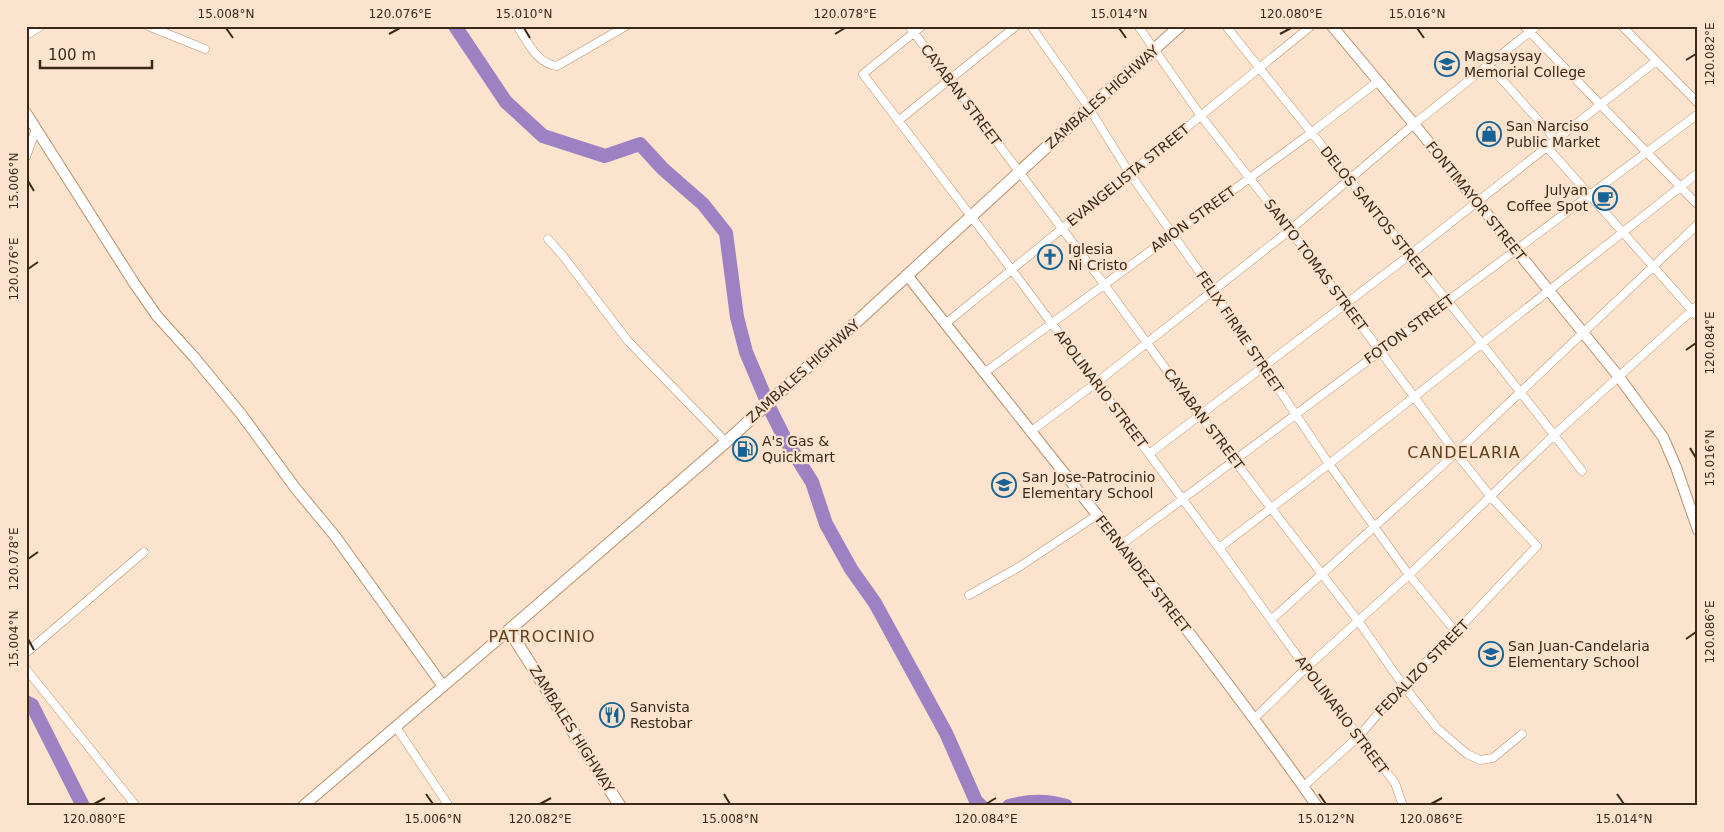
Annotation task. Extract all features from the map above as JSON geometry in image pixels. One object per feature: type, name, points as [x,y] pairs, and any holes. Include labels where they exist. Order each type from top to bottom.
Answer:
[{"type":"main road","name":"ZAMBALES HIGHWAY","points":[[620,806],[509,630],[726,442],[1180,26]]},
{"type":"street","points":[[26,35],[41,26]]},
{"type":"street","points":[[148,26],[205,49]]},
{"type":"street","points":[[518,26],[538,57],[546,64],[557,66],[626,26]]},
{"type":"street","points":[[911,30],[922,26]]},
{"type":"street","points":[[898,120],[1016,26]]},
{"type":"street","name":"FELIX FIRME STREET","points":[[1031,26],[1089,108],[1130,174],[1213,291],[1329,464],[1409,575],[1456,632]]},
{"type":"street","name":"SANTO TOMAS STREET","points":[[1138,26],[1201,116],[1290,230],[1456,453],[1491,497],[1537,546]]},
{"type":"street","name":"DELOS SANTOS STREET","points":[[1226,26],[1349,180],[1411,254],[1582,470]]},
{"type":"street","name":"EVANGELISTA STREET","points":[[946,324],[1311,26]]},
{"type":"street","name":"FONTIMAYOR STREET","points":[[1332,26],[1619,377],[1662,437],[1676,467],[1698,530]]},
{"type":"street","points":[[1030,432],[1147,344],[1290,230],[1527,29],[1537,26]]},
{"type":"street","points":[[1622,26],[1698,103]]},
{"type":"street","points":[[1527,29],[1698,205]]},
{"type":"street","name":"APOLINARIO STREET","points":[[911,30],[863,74],[972,216],[1306,668],[1394,783],[1403,806]]},
{"type":"street","name":"CAYABAN STREET","points":[[911,30],[1063,229],[1200,416],[1359,622],[1403,685],[1445,735],[1467,754],[1480,760],[1493,758],[1522,734]]},
{"type":"street","points":[[1149,454],[1411,254],[1656,61]]},
{"type":"street","points":[[1488,64],[1556,140]]},
{"type":"street","name":"AMON STREET","points":[[984,373],[1311,133],[1377,82]]},
{"type":"street","points":[[26,113],[157,316],[241,414],[296,489],[347,551],[443,686]]},
{"type":"street","name":"FOTON STREET","points":[[1121,545],[1698,114]]},
{"type":"street","points":[[26,157],[36,128]]},
{"type":"street","points":[[1547,147],[1652,266],[1695,307],[1698,317]]},
{"type":"street","points":[[1219,548],[1329,464],[1698,173]]},
{"type":"street","points":[[1271,620],[1456,453],[1698,224]]},
{"type":"street","points":[[548,239],[628,341],[726,442]]},
{"type":"street","name":"FERNANDEZ STREET","points":[[907,275],[1255,718],[1317,806]]},
{"type":"street","points":[[1255,718],[1306,668],[1409,575],[1554,435],[1695,307]]},
{"type":"street","points":[[969,595],[1018,567],[1097,515]]},
{"type":"street","name":"FEDALIZO STREET","points":[[1304,787],[1359,736],[1403,685],[1537,546]]},
{"type":"street","points":[[26,653],[144,552]]},
{"type":"street","points":[[303,806],[509,630]]},
{"type":"street","points":[[26,669],[136,806]]},
{"type":"street","points":[[396,726],[449,806]]},
{"type":"waterway","points":[[455,26],[506,102],[543,136],[605,156],[640,144],[663,169],[703,204],[726,233],[737,317],[746,352],[771,411],[785,439],[812,482],[826,524],[851,569],[875,603],[946,733],[976,801],[981,806]]},
{"type":"waterway","points":[[26,702],[32,705],[83,806]]},
{"type":"waterway","points":[[1009,806],[1038,802],[1066,806]]},
{"type":"place","name":"Magsaysay Memorial College","points":[[1447,64]]},
{"type":"place","name":"San Narciso Public Market","points":[[1489,134]]},
{"type":"place","name":"Julyan Coffee Spot","points":[[1605,198]]},
{"type":"place","name":"Iglesia Ni Cristo","points":[[1050,257]]},
{"type":"place","name":"A's Gas & Quickmart","points":[[745,449]]},
{"type":"place","name":"San Jose-Patrocinio Elementary School","points":[[1004,485]]},
{"type":"place","name":"San Juan-Candelaria Elementary School","points":[[1491,654]]},
{"type":"place","name":"Sanvista Restobar","points":[[612,715]]},
{"type":"district","name":"CANDELARIA","points":[[1464,452]]},
{"type":"district","name":"PATROCINIO","points":[[542,636]]}]
